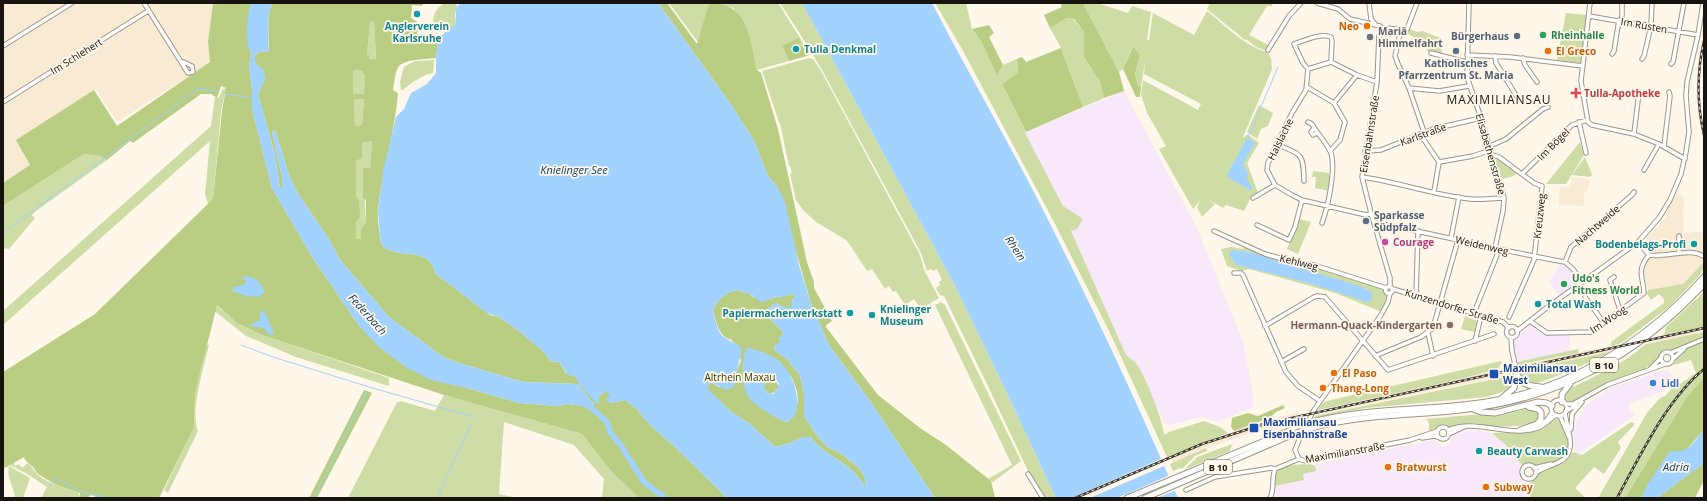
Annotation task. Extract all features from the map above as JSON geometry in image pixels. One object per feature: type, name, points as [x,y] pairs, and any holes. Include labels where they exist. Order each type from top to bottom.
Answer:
[{"type":"highway","name":"B 10","points":[[1127,498],[1252,445],[1312,422],[1367,412],[1453,406],[1500,399],[1543,387],[1592,366],[1627,346],[1666,316],[1704,277]]},
{"type":"highway","name":"B 10","points":[[1145,498],[1308,429],[1363,417],[1472,409],[1528,397],[1571,382],[1611,362],[1636,346],[1669,320],[1704,284]]},
{"type":"highway","points":[[1517,373],[1520,380],[1525,384],[1543,387]]},
{"type":"highway","points":[[1500,399],[1514,388],[1517,373]]},
{"type":"highway","points":[[1564,403],[1562,394],[1571,382]]},
{"type":"highway","points":[[1472,409],[1481,412],[1494,413],[1543,402],[1552,409]]},
{"type":"highway","points":[[1520,430],[1536,424],[1542,416],[1541,412],[1535,407],[1524,406]]},
{"type":"street","points":[[3,46],[72,3]]},
{"type":"street","points":[[144,3],[180,61]]},
{"type":"street","points":[[1268,50],[1289,16],[1301,3]]},
{"type":"street","points":[[1317,3],[1338,9],[1350,19],[1376,25],[1383,29],[1389,28],[1401,30],[1405,30],[1409,27],[1417,3]]},
{"type":"street","points":[[1369,3],[1372,19],[1376,25]]},
{"type":"street","name":"Elisabethenstraße","points":[[1469,3],[1466,62],[1467,77],[1493,155],[1504,198],[1497,249],[1474,313]]},
{"type":"street","points":[[1590,3],[1581,85],[1587,120],[1592,125],[1634,134],[1664,146],[1685,159]]},
{"type":"street","points":[[1612,54],[1621,21],[1622,3]]},
{"type":"street","points":[[1642,59],[1651,26],[1652,3]]},
{"type":"street","points":[[1671,64],[1673,62],[1684,3]]},
{"type":"street","points":[[1511,338],[1515,336],[1517,331],[1530,321],[1638,242],[1659,218],[1670,200],[1681,174],[1685,159],[1688,132],[1686,96],[1687,82],[1698,35],[1703,3]]},
{"type":"street","name":"Im Schlehert","points":[[3,102],[148,11]]},
{"type":"street","name":"Im Rüsten","points":[[1589,16],[1698,35]]},
{"type":"street","name":"Eisenbahnstraße","points":[[1383,29],[1379,36],[1377,82],[1362,177],[1392,288]]},
{"type":"street","points":[[1401,30],[1396,49],[1396,60],[1409,88],[1424,132]]},
{"type":"street","points":[[1331,62],[1331,37],[1323,35],[1316,36],[1294,44],[1302,63],[1308,69],[1331,62],[1357,75],[1377,82]]},
{"type":"street","points":[[1431,53],[1466,62]]},
{"type":"street","points":[[1467,55],[1523,58],[1582,66]]},
{"type":"street","points":[[1495,56],[1496,64],[1518,100]]},
{"type":"street","points":[[1523,58],[1525,65],[1537,82]]},
{"type":"street","name":"Halslache","points":[[1275,185],[1267,168],[1292,113],[1307,87],[1308,69]]},
{"type":"street","points":[[1334,103],[1357,75]]},
{"type":"street","points":[[1409,88],[1439,91],[1470,86]]},
{"type":"street","points":[[1307,87],[1334,103],[1345,122],[1340,140],[1330,151]]},
{"type":"street","points":[[1634,134],[1639,92]]},
{"type":"street","points":[[1664,146],[1670,96],[1669,92]]},
{"type":"street","points":[[1490,146],[1504,140],[1543,109],[1548,107]]},
{"type":"street","name":"Karlstraße","points":[[1366,151],[1381,150],[1424,132],[1481,118]]},
{"type":"street","name":"Im Bögel","points":[[1522,174],[1572,125],[1587,120]]},
{"type":"street","points":[[1308,122],[1330,151],[1332,167],[1328,206],[1322,223]]},
{"type":"street","points":[[1579,122],[1586,153]]},
{"type":"street","points":[[1420,134],[1439,162],[1434,192]]},
{"type":"street","points":[[1644,170],[1659,144]]},
{"type":"street","points":[[1278,145],[1300,156],[1303,160],[1304,181]]},
{"type":"street","points":[[1439,162],[1473,156],[1491,150]]},
{"type":"street","name":"Kreuzweg","points":[[1493,155],[1534,183],[1542,186],[1535,256]]},
{"type":"street","points":[[1362,177],[1384,180],[1471,199],[1504,198]]},
{"type":"street","points":[[1254,198],[1275,185],[1302,200],[1366,215],[1371,213]]},
{"type":"street","name":"Nachtweide","points":[[1565,262],[1571,247],[1634,192]]},
{"type":"street","points":[[1451,238],[1459,196]]},
{"type":"street","points":[[1257,225],[1289,240],[1295,227],[1302,200]]},
{"type":"street","name":"Weidenweg","points":[[1374,224],[1377,223],[1418,231],[1497,249],[1565,262]]},
{"type":"street","name":"Kehlweg","points":[[1214,231],[1265,254],[1298,263],[1314,265],[1386,288]]},
{"type":"street","points":[[1416,295],[1418,231]]},
{"type":"street","points":[[1679,236],[1679,253]]},
{"type":"street","points":[[1376,356],[1428,333],[1434,326],[1458,240]]},
{"type":"street","points":[[1638,242],[1649,255],[1655,256],[1679,253],[1698,253],[1703,256]]},
{"type":"street","name":"Im Woog","points":[[1530,321],[1544,332],[1550,333],[1586,333],[1596,329],[1620,310],[1644,294],[1641,269],[1643,263],[1649,255]]},
{"type":"street","points":[[1509,317],[1532,267],[1535,256]]},
{"type":"street","points":[[1565,262],[1573,269],[1582,282]]},
{"type":"street","points":[[1234,273],[1241,273],[1243,275],[1286,372],[1298,386],[1320,401]]},
{"type":"street","points":[[1614,277],[1610,280],[1620,310]]},
{"type":"street","points":[[1298,459],[1296,452],[1298,441],[1320,401],[1381,315],[1388,302],[1390,293],[1393,291],[1392,288],[1386,288],[1386,292],[1390,293]]},
{"type":"street","name":"Kunzendorfer Straße","points":[[1392,288],[1503,322],[1509,328]]},
{"type":"street","points":[[1265,326],[1314,297],[1322,296],[1331,302],[1388,370],[1433,356],[1494,334]]},
{"type":"street","points":[[1585,297],[1604,323]]},
{"type":"street","points":[[1475,341],[1481,316]]},
{"type":"street","points":[[1517,331],[1514,327],[1509,328],[1506,331],[1511,338],[1512,351],[1517,373]]},
{"type":"street","points":[[1428,333],[1433,356]]},
{"type":"street","points":[[1651,368],[1664,353],[1670,353],[1704,339]]},
{"type":"street","points":[[1528,429],[1543,422],[1550,416],[1557,401],[1573,404],[1607,385],[1651,368],[1664,364],[1671,364],[1674,358],[1686,347]]},
{"type":"street","points":[[1281,362],[1304,349]]},
{"type":"street","points":[[1670,353],[1674,358]]},
{"type":"street","points":[[1661,358],[1664,364]]},
{"type":"street","points":[[1570,434],[1572,414],[1585,397]]},
{"type":"street","points":[[1449,432],[1467,426],[1520,430],[1540,427],[1582,402]]},
{"type":"street","points":[[1552,464],[1534,468],[1526,466],[1522,474],[1525,478],[1529,479],[1534,477],[1536,473],[1567,456],[1570,449],[1571,439],[1564,403]]},
{"type":"street","points":[[1552,409],[1558,416],[1571,439]]},
{"type":"street","points":[[1443,427],[1449,432],[1448,438],[1444,440],[1438,437],[1437,431],[1439,428],[1443,427]]},
{"type":"street","name":"Maximilianstraße","points":[[1417,438],[1437,431]]},
{"type":"street","name":"Maximilianstraße","points":[[1186,490],[1215,477],[1271,468],[1275,469],[1298,459],[1313,459],[1417,438],[1438,437]]},
{"type":"street","points":[[1534,468],[1536,473]]},
{"type":"street","points":[[1270,498],[1273,492],[1272,479],[1275,469]]},
{"type":"street","points":[[1028,474],[1043,498]]},
{"type":"shaded area","points":[[3,3],[140,3],[143,7],[150,3],[170,33],[151,3],[213,3],[208,42],[210,63],[117,122],[96,89],[17,140],[30,166],[3,183]]},
{"type":"shaded area","points":[[1124,91],[1196,226],[1243,342],[1252,387],[1254,407],[1218,422],[1202,417],[1169,425],[1164,423],[1136,363],[1126,355],[1071,231],[1083,219],[1063,206],[1024,133]]},
{"type":"shaded area","points":[[1572,177],[1589,179],[1590,181],[1587,191],[1584,192],[1584,206],[1559,205],[1560,187],[1570,188]]},
{"type":"shaded area","points":[[1678,192],[1684,198],[1683,233],[1704,232],[1704,262],[1683,284],[1648,290],[1643,267],[1649,259],[1654,258],[1653,254],[1643,243],[1666,217],[1666,213]]},
{"type":"shaded area","points":[[1561,263],[1568,267],[1578,280],[1577,283],[1559,296],[1549,282]]},
{"type":"shaded area","points":[[1530,325],[1533,325],[1544,334],[1548,335],[1570,335],[1570,351],[1517,362],[1514,340]]},
{"type":"shaded area","points":[[1704,327],[1704,332],[1656,342],[1656,337],[1661,335]]},
{"type":"shaded area","points":[[1602,347],[1611,347],[1611,352],[1522,370],[1521,366]]},
{"type":"shaded area","points":[[1510,369],[1511,373],[1508,375],[1324,413],[1323,409],[1468,376]]},
{"type":"shaded area","points":[[1664,370],[1669,370],[1672,376],[1670,385],[1667,389],[1630,402],[1629,409],[1635,415],[1579,454],[1576,454],[1573,432],[1579,416],[1585,411],[1583,408],[1608,389]]},
{"type":"shaded area","points":[[1295,413],[1302,413],[1303,418],[1282,423],[1215,445],[1172,463],[1169,456],[1247,426]]},
{"type":"shaded area","points":[[1477,430],[1492,433],[1508,447],[1519,462],[1527,498],[1274,498],[1276,494],[1275,486],[1304,480],[1303,474],[1315,471],[1315,464],[1434,440],[1443,447],[1447,446],[1454,435],[1465,431]]},
{"type":"green space","points":[[213,3],[252,3],[249,10],[248,46],[251,53],[249,66],[252,89],[252,109],[272,188],[314,260],[360,327],[467,388],[520,403],[558,406],[568,404],[591,407],[594,404],[577,384],[523,382],[459,363],[443,357],[389,317],[340,260],[330,241],[297,192],[289,175],[275,130],[272,132],[282,177],[282,190],[280,188],[275,155],[258,94],[265,79],[255,62],[255,55],[260,52],[269,51],[268,20],[272,3],[423,3],[422,6],[412,5],[411,18],[419,23],[417,34],[427,35],[427,37],[439,37],[436,58],[406,62],[399,66],[397,71],[393,90],[398,93],[396,108],[382,180],[378,210],[381,244],[387,249],[399,253],[413,254],[425,258],[432,264],[436,274],[490,315],[499,317],[518,330],[545,353],[550,361],[559,362],[566,373],[575,376],[599,403],[598,397],[606,391],[610,394],[611,403],[625,400],[637,409],[649,424],[675,447],[727,498],[639,498],[611,471],[582,434],[444,395],[262,335],[237,323],[217,305],[195,393],[194,428],[159,498],[100,498],[91,495],[87,498],[80,498],[80,493],[56,485],[38,474],[24,457],[5,468],[3,465],[3,372],[95,314],[213,199],[222,111],[226,88],[221,86],[217,98],[211,94],[201,94],[133,143],[130,141],[107,160],[99,156],[84,154],[3,206],[3,183],[30,165],[16,140],[94,90],[117,126],[210,62],[208,42]],"holes":[[[374,21],[376,59],[369,59],[369,55],[367,55],[370,22]],[[353,70],[362,71],[365,76],[364,94],[353,94]],[[354,99],[364,99],[362,125],[355,126]],[[372,141],[370,168],[363,168],[363,198],[366,200],[366,222],[361,229],[361,239],[356,239],[356,222],[360,216],[359,200],[356,197],[356,161],[362,158],[362,142]]]},
{"type":"green space","points":[[445,3],[453,3],[458,6],[455,14],[456,23],[448,30],[442,32],[437,31],[433,21],[434,14],[438,8]]},
{"type":"green space","points":[[658,3],[667,3],[697,44],[708,6],[711,3],[724,5],[733,9],[740,17],[746,26],[757,70],[761,73],[778,129],[807,262],[814,282],[814,288],[832,321],[826,325],[826,327],[878,395],[920,428],[946,445],[991,481],[995,498],[935,498],[872,404],[829,345],[812,307],[777,186],[768,176],[754,141],[732,106]]},
{"type":"green space","points":[[669,3],[711,3],[708,6],[698,42]]},
{"type":"green space","points":[[718,3],[778,3],[810,54],[807,56],[807,54],[794,48],[782,46],[789,61],[757,70],[745,25],[733,8]]},
{"type":"green space","points":[[780,3],[802,3],[954,284],[1056,498],[1045,498],[1029,473],[944,296],[940,295],[936,288],[940,285],[939,282],[942,280],[937,269],[927,271],[921,253],[822,70]]},
{"type":"green space","points":[[935,3],[966,3],[972,29],[981,41],[997,74],[1003,65],[1017,59],[1018,72],[1002,84],[1026,132],[1025,133],[1063,206],[1083,219],[1077,229],[1071,231],[1126,355],[1136,363],[1149,387],[1164,435],[1204,421],[1220,427],[1228,433],[1167,457],[1110,333],[1054,222],[962,49]]},
{"type":"green space","points":[[1060,3],[1083,3],[1119,72],[1124,91],[1104,98],[1100,82],[1084,57],[1084,32],[1074,19],[1067,18],[1050,28],[1044,15],[1062,7]]},
{"type":"green space","points":[[1083,3],[1097,3],[1128,13],[1132,6],[1151,12],[1147,40],[1149,40],[1153,13],[1194,35],[1207,11],[1243,40],[1267,52],[1271,58],[1272,69],[1243,137],[1244,138],[1247,134],[1259,143],[1247,163],[1258,193],[1251,197],[1244,211],[1226,205],[1223,208],[1206,198],[1215,204],[1202,217],[1197,207],[1201,199],[1193,209],[1159,149],[1166,146],[1147,113],[1141,94],[1143,80],[1198,110],[1201,104],[1144,74],[1145,61],[1141,87],[1138,87],[1135,74],[1140,55],[1132,48],[1123,69],[1119,72]]},
{"type":"green space","points":[[1210,3],[1273,3],[1272,6],[1267,6],[1249,35],[1270,46],[1267,51],[1256,47],[1246,39],[1245,40],[1207,9]]},
{"type":"green space","points":[[1566,13],[1587,15],[1580,63],[1557,60]]},
{"type":"green space","points":[[1067,18],[1073,19],[1084,32],[1084,57],[1100,82],[1104,98],[1083,107],[1061,48],[1050,28]]},
{"type":"green space","points":[[370,21],[374,21],[376,59],[369,59],[367,55]]},
{"type":"green space","points":[[989,25],[994,33],[989,37],[1003,65],[997,75],[981,41],[972,29]]},
{"type":"green space","points":[[1410,29],[1417,32],[1422,31],[1441,38],[1442,56],[1427,51],[1428,44],[1417,40],[1406,32]]},
{"type":"green space","points":[[799,38],[801,42],[794,48],[796,50],[803,45],[807,56],[789,61],[782,46]]},
{"type":"green space","points":[[1133,47],[1140,55],[1135,74],[1138,86],[1141,87],[1140,97],[1136,97],[1123,69]]},
{"type":"green space","points":[[1061,48],[1083,107],[1026,132],[1002,84],[1018,72],[1017,59],[1022,57],[1026,62]]},
{"type":"green space","points":[[809,58],[813,59],[821,71],[919,253],[925,272],[939,298],[921,309],[914,299],[905,305],[896,291],[893,292],[889,286],[885,289],[872,269],[867,271],[846,240],[816,222],[803,210],[796,200],[790,174],[792,173],[789,166],[781,128],[762,71]]},
{"type":"green space","points":[[434,60],[433,73],[421,77],[401,90],[400,82],[404,67],[415,61]]},
{"type":"green space","points":[[353,70],[362,71],[366,76],[364,94],[353,94]]},
{"type":"green space","points":[[226,88],[221,111],[213,199],[228,244],[207,297],[237,323],[262,335],[389,378],[389,386],[296,357],[246,336],[198,298],[220,242],[205,194],[210,141],[3,325],[3,311],[211,126],[215,97],[219,98],[222,90]]},
{"type":"green space","points":[[364,98],[362,125],[355,126],[354,99]]},
{"type":"green space","points":[[1259,105],[1273,113],[1268,126],[1261,129],[1257,139],[1247,132]]},
{"type":"green space","points":[[362,141],[372,141],[370,169],[363,168],[366,222],[361,229],[361,240],[355,239],[356,161],[362,158]]},
{"type":"green space","points":[[1580,142],[1584,155],[1566,184],[1546,184]]},
{"type":"green space","points":[[84,154],[99,156],[107,160],[36,211],[32,215],[35,218],[9,249],[3,248],[3,206]]},
{"type":"green space","points":[[1585,157],[1592,175],[1590,177],[1572,175]]},
{"type":"green space","points":[[1498,158],[1518,173],[1502,179],[1496,160]]},
{"type":"green space","points":[[1313,171],[1329,173],[1329,191],[1315,188],[1316,177],[1312,177]]},
{"type":"green space","points":[[1299,219],[1311,222],[1298,254],[1287,249]]},
{"type":"green space","points":[[1231,247],[1243,249],[1244,247],[1266,255],[1308,267],[1309,266],[1383,289],[1388,295],[1382,312],[1335,293],[1249,269],[1242,271],[1227,266],[1221,249]]},
{"type":"green space","points":[[1704,262],[1704,268],[1699,276],[1670,306],[1623,342],[1611,347],[1611,342],[1664,303],[1664,299],[1659,294],[1651,300],[1647,294],[1648,290],[1683,284]]},
{"type":"green space","name":"Altrhein Maxau","points":[[737,290],[750,294],[753,297],[771,299],[777,296],[793,294],[795,297],[792,301],[792,309],[783,307],[776,303],[769,308],[769,318],[784,333],[780,340],[781,342],[774,346],[775,351],[786,358],[800,375],[804,394],[804,416],[816,434],[826,446],[843,455],[858,467],[864,476],[866,485],[864,485],[844,464],[816,444],[810,437],[803,437],[791,443],[775,447],[750,424],[730,411],[707,389],[711,382],[719,387],[737,381],[737,371],[741,360],[732,340],[721,333],[715,320],[713,310],[722,297]],"holes":[[[748,348],[780,362],[792,378],[797,391],[798,402],[788,422],[777,418],[752,399],[743,379],[745,355]]]},
{"type":"green space","points":[[1704,292],[1704,327],[1664,335],[1666,327]]},
{"type":"green space","points":[[941,302],[945,305],[1021,461],[993,482],[988,479],[1012,465],[935,305]]},
{"type":"green space","points":[[1465,316],[1477,321],[1474,332],[1461,329]]},
{"type":"green space","points":[[1704,332],[1704,337],[1675,350],[1663,351],[1658,359],[1644,370],[1607,382],[1570,403],[1563,397],[1567,390],[1608,370],[1628,358],[1646,344]]},
{"type":"green space","points":[[1704,341],[1704,379],[1693,389],[1685,400],[1625,498],[1598,498],[1647,413],[1659,399],[1666,395],[1674,386],[1680,384],[1696,373],[1691,360],[1674,365],[1675,360],[1685,350]]},
{"type":"green space","points":[[207,345],[209,345],[201,376],[197,401],[196,422],[198,431],[168,493],[164,490],[194,428],[195,392]]},
{"type":"green space","points":[[1578,349],[1579,353],[1532,362],[1518,367],[1517,362]]},
{"type":"green space","points":[[1609,352],[1572,370],[1540,382],[1532,383],[1527,381],[1523,378],[1520,371]]},
{"type":"green space","points":[[1501,361],[1502,363],[1498,369],[1452,381],[1318,410],[1323,403],[1327,401]]},
{"type":"green space","points":[[1510,373],[1513,373],[1514,378],[1508,390],[1486,397],[1365,408],[1314,418],[1315,416],[1324,414],[1508,376]]},
{"type":"green space","points":[[773,378],[779,386],[775,392],[770,394],[764,390],[764,385],[769,379]]},
{"type":"green space","points":[[1704,379],[1704,430],[1686,450],[1679,452],[1659,468],[1641,498],[1625,498],[1685,400],[1693,389]]},
{"type":"green space","points":[[364,390],[372,393],[317,498],[309,498]]},
{"type":"green space","points":[[444,395],[582,434],[611,471],[639,498],[602,498],[604,479],[574,445],[504,422],[499,494],[517,498],[348,498],[397,402],[401,401],[435,411]]},
{"type":"green space","points":[[1283,405],[1285,408],[1276,412],[1269,418],[1234,431],[1231,427],[1232,418],[1248,413],[1258,416]]},
{"type":"green space","points":[[1531,408],[1539,411],[1540,419],[1534,424],[1517,426],[1492,427],[1476,423],[1461,424],[1452,427],[1441,426],[1432,432],[1431,430],[1429,431],[1429,423],[1426,419],[1482,414],[1499,416]]},
{"type":"green space","points":[[1556,419],[1561,423],[1566,434],[1568,443],[1567,451],[1562,458],[1544,465],[1524,466],[1519,462],[1508,447],[1492,433],[1534,432],[1543,429]]},
{"type":"green space","points":[[1631,422],[1634,423],[1634,425],[1618,442],[1621,448],[1604,474],[1594,467],[1575,488],[1586,498],[1530,498],[1530,483],[1536,477],[1538,472],[1565,461],[1573,452],[1582,455]]},
{"type":"green space","points":[[1232,444],[1230,451],[1184,470],[1197,457]]},
{"type":"green space","points":[[1206,448],[1207,451],[1195,456],[1182,469],[1180,468],[1173,471],[1170,464]]},
{"type":"green space","points":[[14,463],[15,466],[19,464],[22,468],[28,463],[42,478],[52,484],[79,493],[80,498],[41,498],[47,487],[10,465]]},
{"type":"green space","points":[[1704,463],[1704,480],[1695,498],[1657,498]]},
{"type":"green space","points":[[1310,464],[1315,466],[1316,471],[1303,474],[1304,480],[1275,486],[1276,473],[1279,470],[1292,465]]},
{"type":"green space","points":[[9,466],[30,478],[23,498],[15,498],[9,478]]},
{"type":"water","points":[[252,3],[272,3],[268,20],[269,51],[260,52],[255,55],[255,62],[264,71],[265,79],[258,94],[275,155],[280,188],[282,189],[282,177],[272,132],[275,130],[289,175],[297,192],[330,241],[340,260],[389,317],[443,357],[459,363],[523,382],[577,384],[594,404],[589,410],[583,406],[568,404],[558,406],[520,403],[467,388],[431,380],[406,367],[380,348],[360,327],[314,260],[272,188],[252,109],[252,89],[249,66],[251,53],[248,46],[247,29],[249,10]]},
{"type":"water","name":"Knielinger See","points":[[459,3],[658,3],[732,106],[754,141],[768,176],[777,186],[785,202],[799,265],[812,307],[829,345],[872,404],[935,498],[727,498],[675,447],[649,424],[637,409],[625,400],[611,403],[608,402],[606,400],[610,395],[606,391],[598,397],[600,403],[596,403],[578,383],[575,376],[568,375],[559,362],[550,361],[545,353],[518,330],[499,317],[487,313],[436,274],[432,264],[425,258],[413,254],[399,253],[387,249],[381,244],[378,212],[383,172],[396,117],[404,109],[411,93],[427,84],[436,73],[439,42],[444,33],[456,23],[456,10]],"holes":[[[737,290],[750,294],[761,302],[776,296],[779,298],[792,294],[795,296],[791,304],[792,308],[783,307],[776,303],[769,308],[769,318],[784,333],[779,338],[780,342],[774,346],[775,351],[786,358],[800,375],[804,394],[804,416],[816,434],[826,446],[843,455],[858,467],[864,476],[866,485],[864,485],[851,470],[823,450],[810,437],[803,437],[791,443],[775,447],[750,424],[730,411],[708,389],[708,385],[711,382],[726,390],[733,387],[737,381],[737,371],[742,350],[722,335],[714,317],[713,310],[719,300],[729,293]]]},
{"type":"water","name":"Rhein","points":[[802,3],[932,3],[1057,237],[1128,385],[1178,498],[1056,498],[954,284]]},
{"type":"water","points":[[1249,139],[1255,143],[1243,164],[1248,173],[1247,179],[1253,189],[1250,190],[1229,178],[1227,175],[1246,140]]},
{"type":"water","points":[[1232,250],[1249,252],[1362,287],[1372,293],[1372,300],[1366,302],[1302,281],[1236,265],[1229,254]]},
{"type":"water","points":[[246,276],[256,279],[265,291],[259,297],[247,296],[232,291],[234,287],[243,285],[246,282],[243,278]]},
{"type":"water","points":[[260,310],[266,314],[274,334],[269,335],[264,328],[249,326],[260,320]]},
{"type":"water","points":[[747,348],[750,348],[767,354],[786,368],[790,374],[795,389],[797,404],[796,413],[790,421],[784,421],[770,414],[750,399],[745,388],[743,374],[745,353]],"holes":[[[770,378],[775,378],[779,384],[776,391],[773,394],[766,392],[764,387],[765,383]]]},
{"type":"water","name":"Adria","points":[[1704,430],[1704,463],[1657,498],[1641,498],[1648,484],[1670,451],[1681,451],[1686,449]]},
{"type":"pier","points":[[1163,458],[1166,465],[1090,498],[1071,498]]},
{"type":"pier","points":[[1170,475],[1177,490],[1157,498],[1117,498]]},
{"type":"waterway","points":[[1248,140],[1278,67]]},
{"type":"waterway","points":[[3,233],[197,90],[202,89],[218,92]]},
{"type":"waterway","points":[[225,94],[252,98]]},
{"type":"waterway","points":[[241,345],[273,357],[369,387],[474,417]]},
{"type":"waterway","points":[[314,498],[367,391]]},
{"type":"waterway","name":"Federbach","points":[[585,402],[607,422],[610,432],[622,447],[644,482],[665,498]]},
{"type":"waterway","points":[[437,498],[471,424]]},
{"type":"waterway","points":[[50,485],[55,478],[85,493],[109,498]]},
{"type":"railway","points":[[1704,41],[1699,76],[1700,112],[1704,135]]},
{"type":"railway","points":[[1075,498],[1202,444],[1264,424],[1704,328]]},
{"type":"railway","points":[[1617,498],[1666,412],[1691,381],[1704,369]]},
{"type":"place","name":"Anglerverein Karlsruhe","points":[[417,14]]},
{"type":"place","name":"Neo","points":[[1367,26]]},
{"type":"place","name":"Rheinhalle","points":[[1543,35]]},
{"type":"place","name":"Bürgerhaus","points":[[1517,36]]},
{"type":"place","name":"Mariä Himmelfahrt","points":[[1370,37]]},
{"type":"place","name":"Tulla Denkmal","points":[[796,49]]},
{"type":"place","name":"Katholisches Pfarrzentrum St. Maria","points":[[1456,51]]},
{"type":"place","name":"El Greco","points":[[1548,51]]},
{"type":"place","name":"Tulla-Apotheke","points":[[1576,93]]},
{"type":"place","name":"Sparkasse Südpfalz","points":[[1366,221]]},
{"type":"place","name":"Courage","points":[[1385,242]]},
{"type":"place","name":"Bodenbelags-Profi","points":[[1694,244]]},
{"type":"place","name":"Udo's Fitness World","points":[[1564,284]]},
{"type":"place","name":"Total Wash","points":[[1538,304]]},
{"type":"place","name":"Papiermacherwerkstatt","points":[[850,313]]},
{"type":"place","name":"Knielinger Museum","points":[[872,315]]},
{"type":"place","name":"Hermann-Quack-Kindergarten","points":[[1450,325]]},
{"type":"place","name":"El Paso","points":[[1334,373]]},
{"type":"place","name":"Maximiliansau West","points":[[1494,374]]},
{"type":"place","name":"Lidl","points":[[1653,383]]},
{"type":"place","name":"Thang-Long","points":[[1323,388]]},
{"type":"place","name":"Maximiliansau Eisenbahnstraße","points":[[1254,428]]},
{"type":"place","name":"Beauty Carwash","points":[[1479,451]]},
{"type":"place","name":"Bratwurst","points":[[1388,467]]},
{"type":"place","name":"Subway","points":[[1486,487]]},
{"type":"district","name":"MAXIMILIANSAU","points":[[1499,99]]}]
